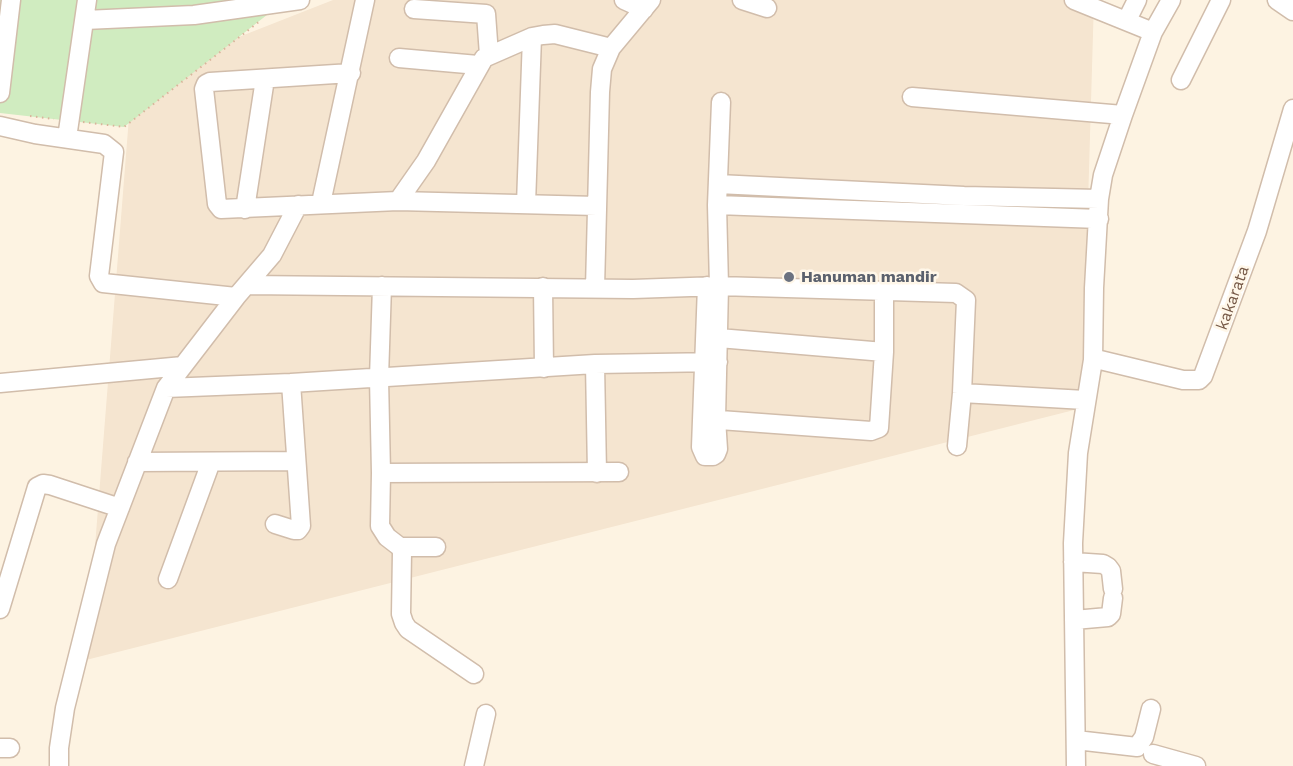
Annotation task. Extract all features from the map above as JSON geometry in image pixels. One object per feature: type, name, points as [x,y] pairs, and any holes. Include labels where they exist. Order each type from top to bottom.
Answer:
[{"type":"street","points":[[0,93],[11,0]]},
{"type":"street","points":[[67,138],[87,0]]},
{"type":"street","points":[[84,20],[194,15],[300,0]]},
{"type":"street","points":[[321,203],[365,0]]},
{"type":"street","points":[[595,288],[602,69],[611,48],[647,4],[624,0]]},
{"type":"street","points":[[741,0],[767,8]]},
{"type":"street","points":[[1074,0],[1153,32]]},
{"type":"street","points":[[1127,20],[1137,0]]},
{"type":"street","points":[[1076,766],[1073,562],[1078,453],[1093,360],[1099,199],[1103,175],[1153,32],[1171,0]]},
{"type":"street","points":[[1181,80],[1221,0]]},
{"type":"street","points":[[1277,0],[1293,11]]},
{"type":"street","points":[[398,201],[426,160],[483,60],[486,14],[414,9]]},
{"type":"street","points":[[399,58],[483,60],[532,37],[555,34],[611,48]]},
{"type":"street","points":[[526,204],[532,37]]},
{"type":"street","points":[[351,73],[206,84],[204,89],[217,204],[220,209],[398,201],[597,206]]},
{"type":"street","points":[[245,209],[265,79]]},
{"type":"street","points":[[912,98],[1123,115]]},
{"type":"street","points":[[721,102],[709,419],[876,430],[880,423],[884,352],[884,291]]},
{"type":"street","name":"kakarata","points":[[1093,360],[1183,380],[1199,380],[1203,375],[1257,231],[1293,109]]},
{"type":"street","points":[[0,126],[35,134],[104,144],[114,152],[99,276],[100,281],[107,285],[242,291],[382,286],[633,289],[713,286],[956,293],[966,300],[957,446]]},
{"type":"street","points":[[718,184],[964,196],[1099,199]]},
{"type":"street","points":[[717,205],[1099,219]]},
{"type":"street","points":[[59,766],[59,748],[65,708],[106,544],[166,388],[272,255],[298,206]]},
{"type":"street","points":[[382,286],[379,378],[380,526],[402,552],[401,614],[404,623],[408,629],[474,674]]},
{"type":"street","points":[[543,287],[544,368]]},
{"type":"street","points":[[711,337],[884,352]]},
{"type":"street","points":[[166,388],[291,383],[595,364],[710,362]]},
{"type":"street","points":[[595,364],[597,473]]},
{"type":"street","points":[[0,383],[183,366]]},
{"type":"street","points":[[275,524],[294,530],[300,529],[291,383]]},
{"type":"street","points":[[962,393],[1085,400]]},
{"type":"street","points":[[137,462],[295,461]]},
{"type":"street","points":[[168,579],[211,462]]},
{"type":"street","points":[[381,473],[619,472]]},
{"type":"street","points":[[0,609],[37,487],[43,484],[50,485],[120,508]]},
{"type":"street","points":[[400,547],[436,547]]},
{"type":"street","points":[[1073,562],[1103,564],[1108,567],[1113,593],[1111,614],[1108,617],[1074,620]]},
{"type":"street","points":[[1076,740],[1137,747],[1144,737],[1151,709]]},
{"type":"street","points":[[474,766],[486,714]]},
{"type":"street","points":[[1153,754],[1196,766]]},
{"type":"path","points":[[79,122],[124,127],[268,14]]},
{"type":"path","points":[[22,116],[56,119]]},
{"type":"shaded area","points":[[333,0],[1094,0],[1082,408],[86,660],[132,79]]},
{"type":"green space","points":[[0,0],[286,0],[124,127],[0,113]]},
{"type":"place","name":"Hanuman mandir","points":[[789,277]]}]
